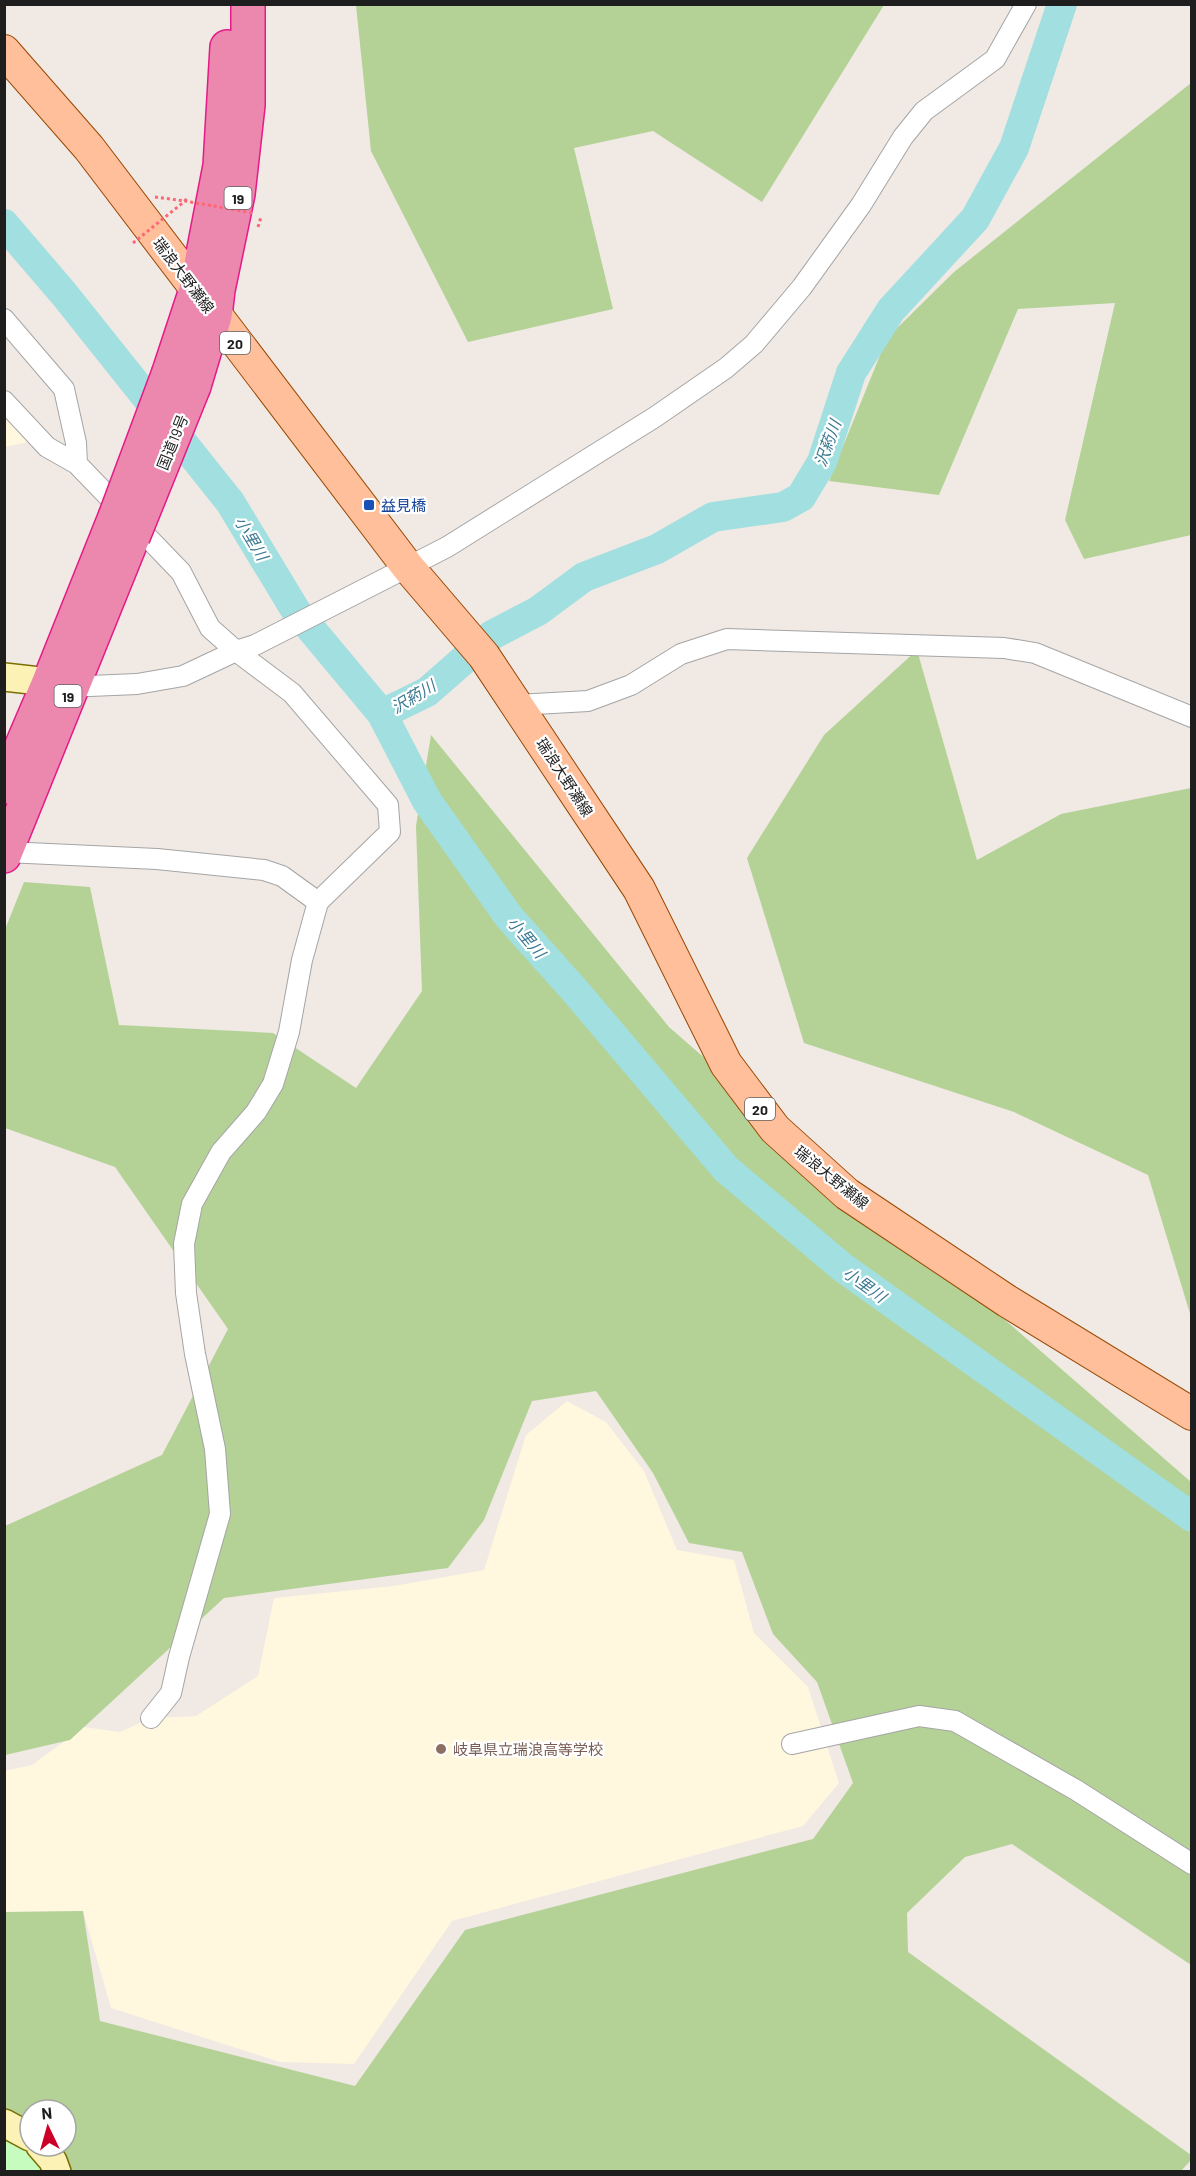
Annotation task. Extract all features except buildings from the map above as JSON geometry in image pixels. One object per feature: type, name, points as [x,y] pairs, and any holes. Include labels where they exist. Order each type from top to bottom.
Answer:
[{"type":"highway","name":"国道19号","points":[[5,854],[60,685],[181,379],[206,303],[220,166],[227,50],[226,4]]},
{"type":"highway","name":"国道19号","points":[[206,303],[218,290],[238,194],[248,105],[248,4]]},
{"type":"highway","name":"国道19号","points":[[4,787],[60,685]]},
{"type":"main road","name":"瑞浪大野瀬線","points":[[4,51],[89,148],[407,566],[475,646],[517,705],[639,889],[726,1064],[775,1129],[847,1194],[1007,1301],[1191,1414]]},
{"type":"street","points":[[4,677],[60,685],[137,684],[183,676],[236,651],[255,645],[447,547],[655,417],[726,368],[754,344],[802,288],[861,205],[903,137],[924,111],[995,59],[1026,4]]},
{"type":"street","points":[[4,319],[63,389],[76,443],[77,464]]},
{"type":"street","points":[[4,401],[47,447],[77,464],[181,572],[210,628],[236,651],[292,693],[388,806],[390,832],[318,902],[302,960],[289,1032],[273,1084],[256,1112],[221,1152],[192,1204],[184,1244],[186,1293],[195,1354],[215,1449],[220,1514],[171,1694],[151,1718]]},
{"type":"street","points":[[517,705],[588,701],[631,685],[681,654],[727,639],[1004,648],[1035,653],[1191,717]]},
{"type":"street","points":[[5,854],[157,859],[264,870],[282,876],[318,902]]},
{"type":"street","points":[[792,1744],[919,1716],[955,1721],[1076,1790],[1191,1864]]},
{"type":"street","points":[[4,2123],[18,2131]]},
{"type":"street","points":[[50,2158],[57,2172]]},
{"type":"path","points":[[133,243],[185,201],[253,213]]},
{"type":"shaded area","points":[[5,411],[33,441],[5,447]]},
{"type":"shaded area","name":"岐阜県立瑞浪高等学校","points":[[567,1401],[606,1422],[644,1471],[677,1550],[734,1560],[754,1633],[808,1687],[839,1783],[803,1826],[452,1921],[354,2064],[280,2062],[111,2008],[83,1911],[5,1912],[4,1771],[32,1765],[84,1727],[120,1732],[151,1718],[196,1716],[258,1676],[274,1598],[394,1586],[484,1570],[526,1435]]},
{"type":"green space","points":[[356,4],[884,5],[762,202],[653,131],[574,148],[613,309],[468,342],[371,151]]},
{"type":"green space","points":[[1191,83],[1191,535],[1084,559],[1065,520],[1115,303],[1018,309],[939,495],[829,481],[887,338],[954,272]]},
{"type":"green space","points":[[917,650],[977,860],[1061,814],[1191,788],[1191,1317],[1148,1175],[1014,1112],[804,1043],[747,858],[824,735]]},
{"type":"green space","points":[[431,735],[669,1027],[1191,1482],[1191,1965],[1012,1844],[965,1857],[907,1913],[908,1952],[1191,2155],[1191,2160],[1180,2172],[66,2171],[59,2158],[78,2158],[78,2098],[18,2098],[18,2116],[5,2107],[5,1912],[83,1911],[100,2021],[355,2086],[465,1930],[813,1839],[853,1783],[817,1682],[773,1634],[742,1552],[689,1543],[653,1473],[596,1391],[532,1401],[484,1520],[448,1568],[224,1598],[70,1740],[5,1755],[5,1526],[162,1455],[228,1329],[115,1167],[5,1128],[4,932],[24,882],[90,887],[119,1025],[273,1033],[356,1088],[422,991],[416,826]]},
{"type":"green space","points":[[4,2136],[18,2144],[18,2158],[35,2158],[45,2171],[5,2171]]},
{"type":"waterway","name":"沢葯川","points":[[382,714],[427,692],[492,635],[538,611],[584,577],[657,549],[713,517],[783,507],[801,497],[822,462],[851,373],[891,310],[975,219],[1014,148],[1062,4]]},
{"type":"waterway","name":"小里川","points":[[4,224],[64,294],[230,502],[296,611],[382,714],[427,801],[509,917],[576,992],[726,1169],[842,1267],[1192,1517]]},
{"type":"place","name":"益見橋","points":[[369,505]]},
{"type":"place","name":"岐阜県立瑞浪高等学校","points":[[441,1749]]}]
